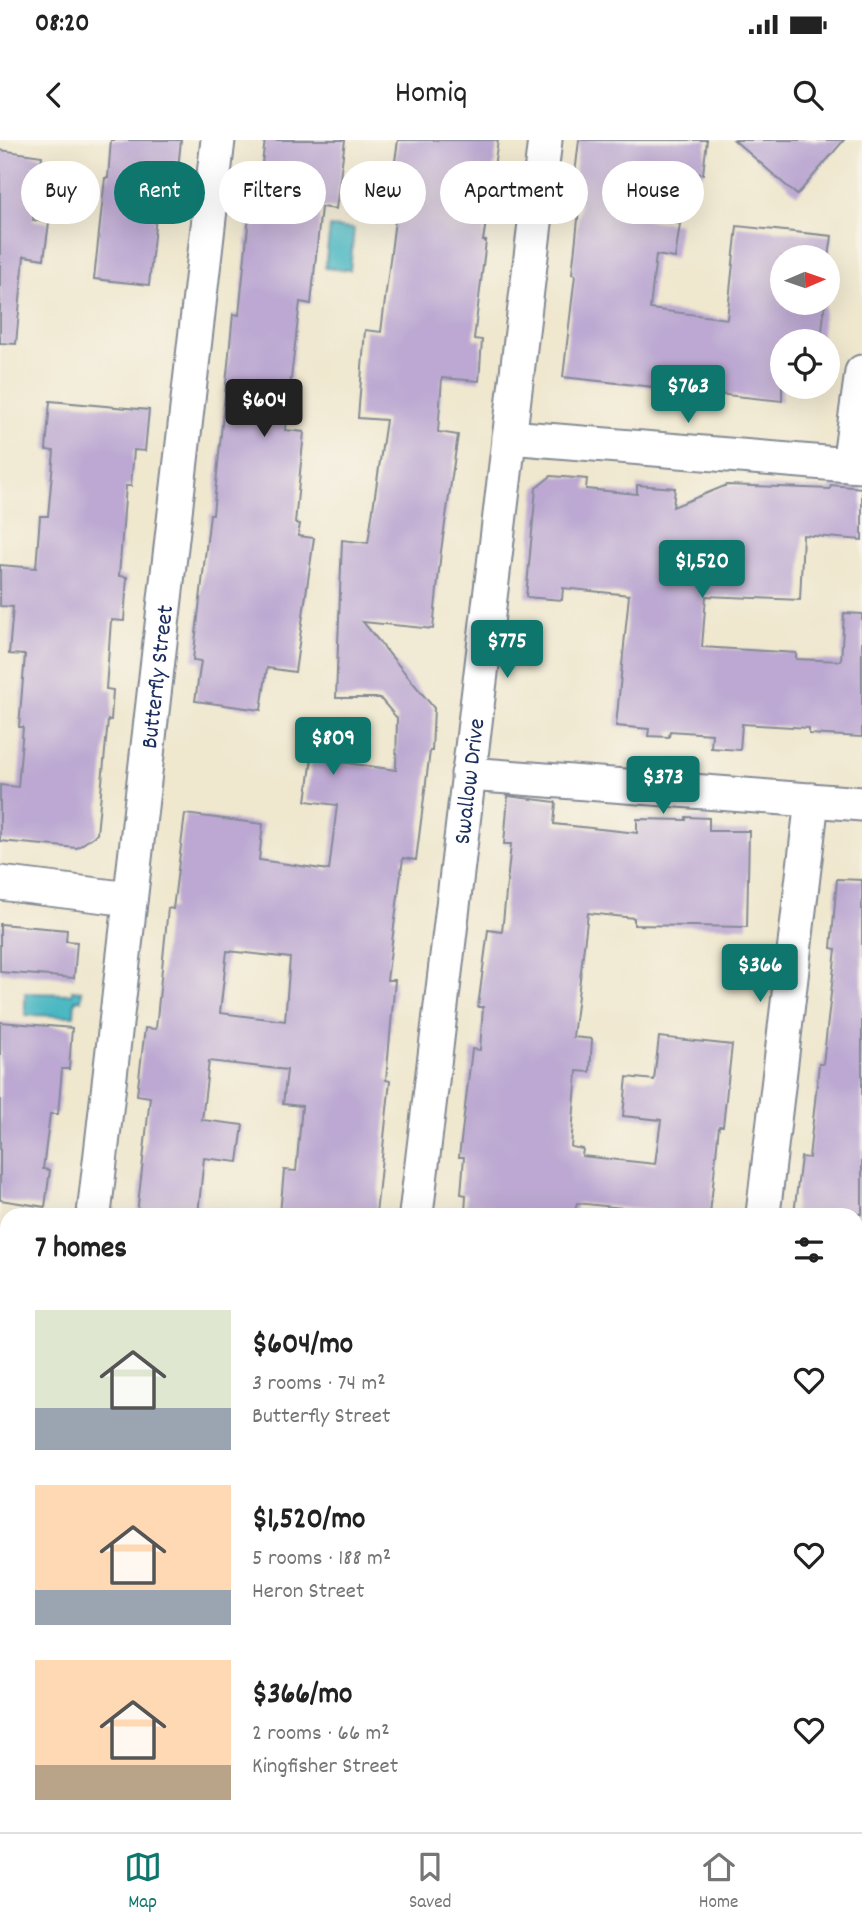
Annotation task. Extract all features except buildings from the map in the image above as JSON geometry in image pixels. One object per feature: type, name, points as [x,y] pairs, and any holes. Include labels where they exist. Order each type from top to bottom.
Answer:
[{"type":"street","name":"Butterfly Street","points":[[95,1208],[218,140]]},
{"type":"street","name":"Swallow Drive","points":[[417,1208],[545,140]]},
{"type":"street","points":[[509,437],[856,466],[862,372]]},
{"type":"street","points":[[468,774],[862,804]]},
{"type":"street","points":[[764,1208],[812,800]]},
{"type":"street","points":[[0,883],[130,899]]},
{"type":"water","points":[[330,227],[354,229],[350,270],[325,268]]},
{"type":"water","points":[[72,990],[82,991],[81,1000],[75,1000],[74,1016],[25,1015],[25,993],[72,994]]}]
